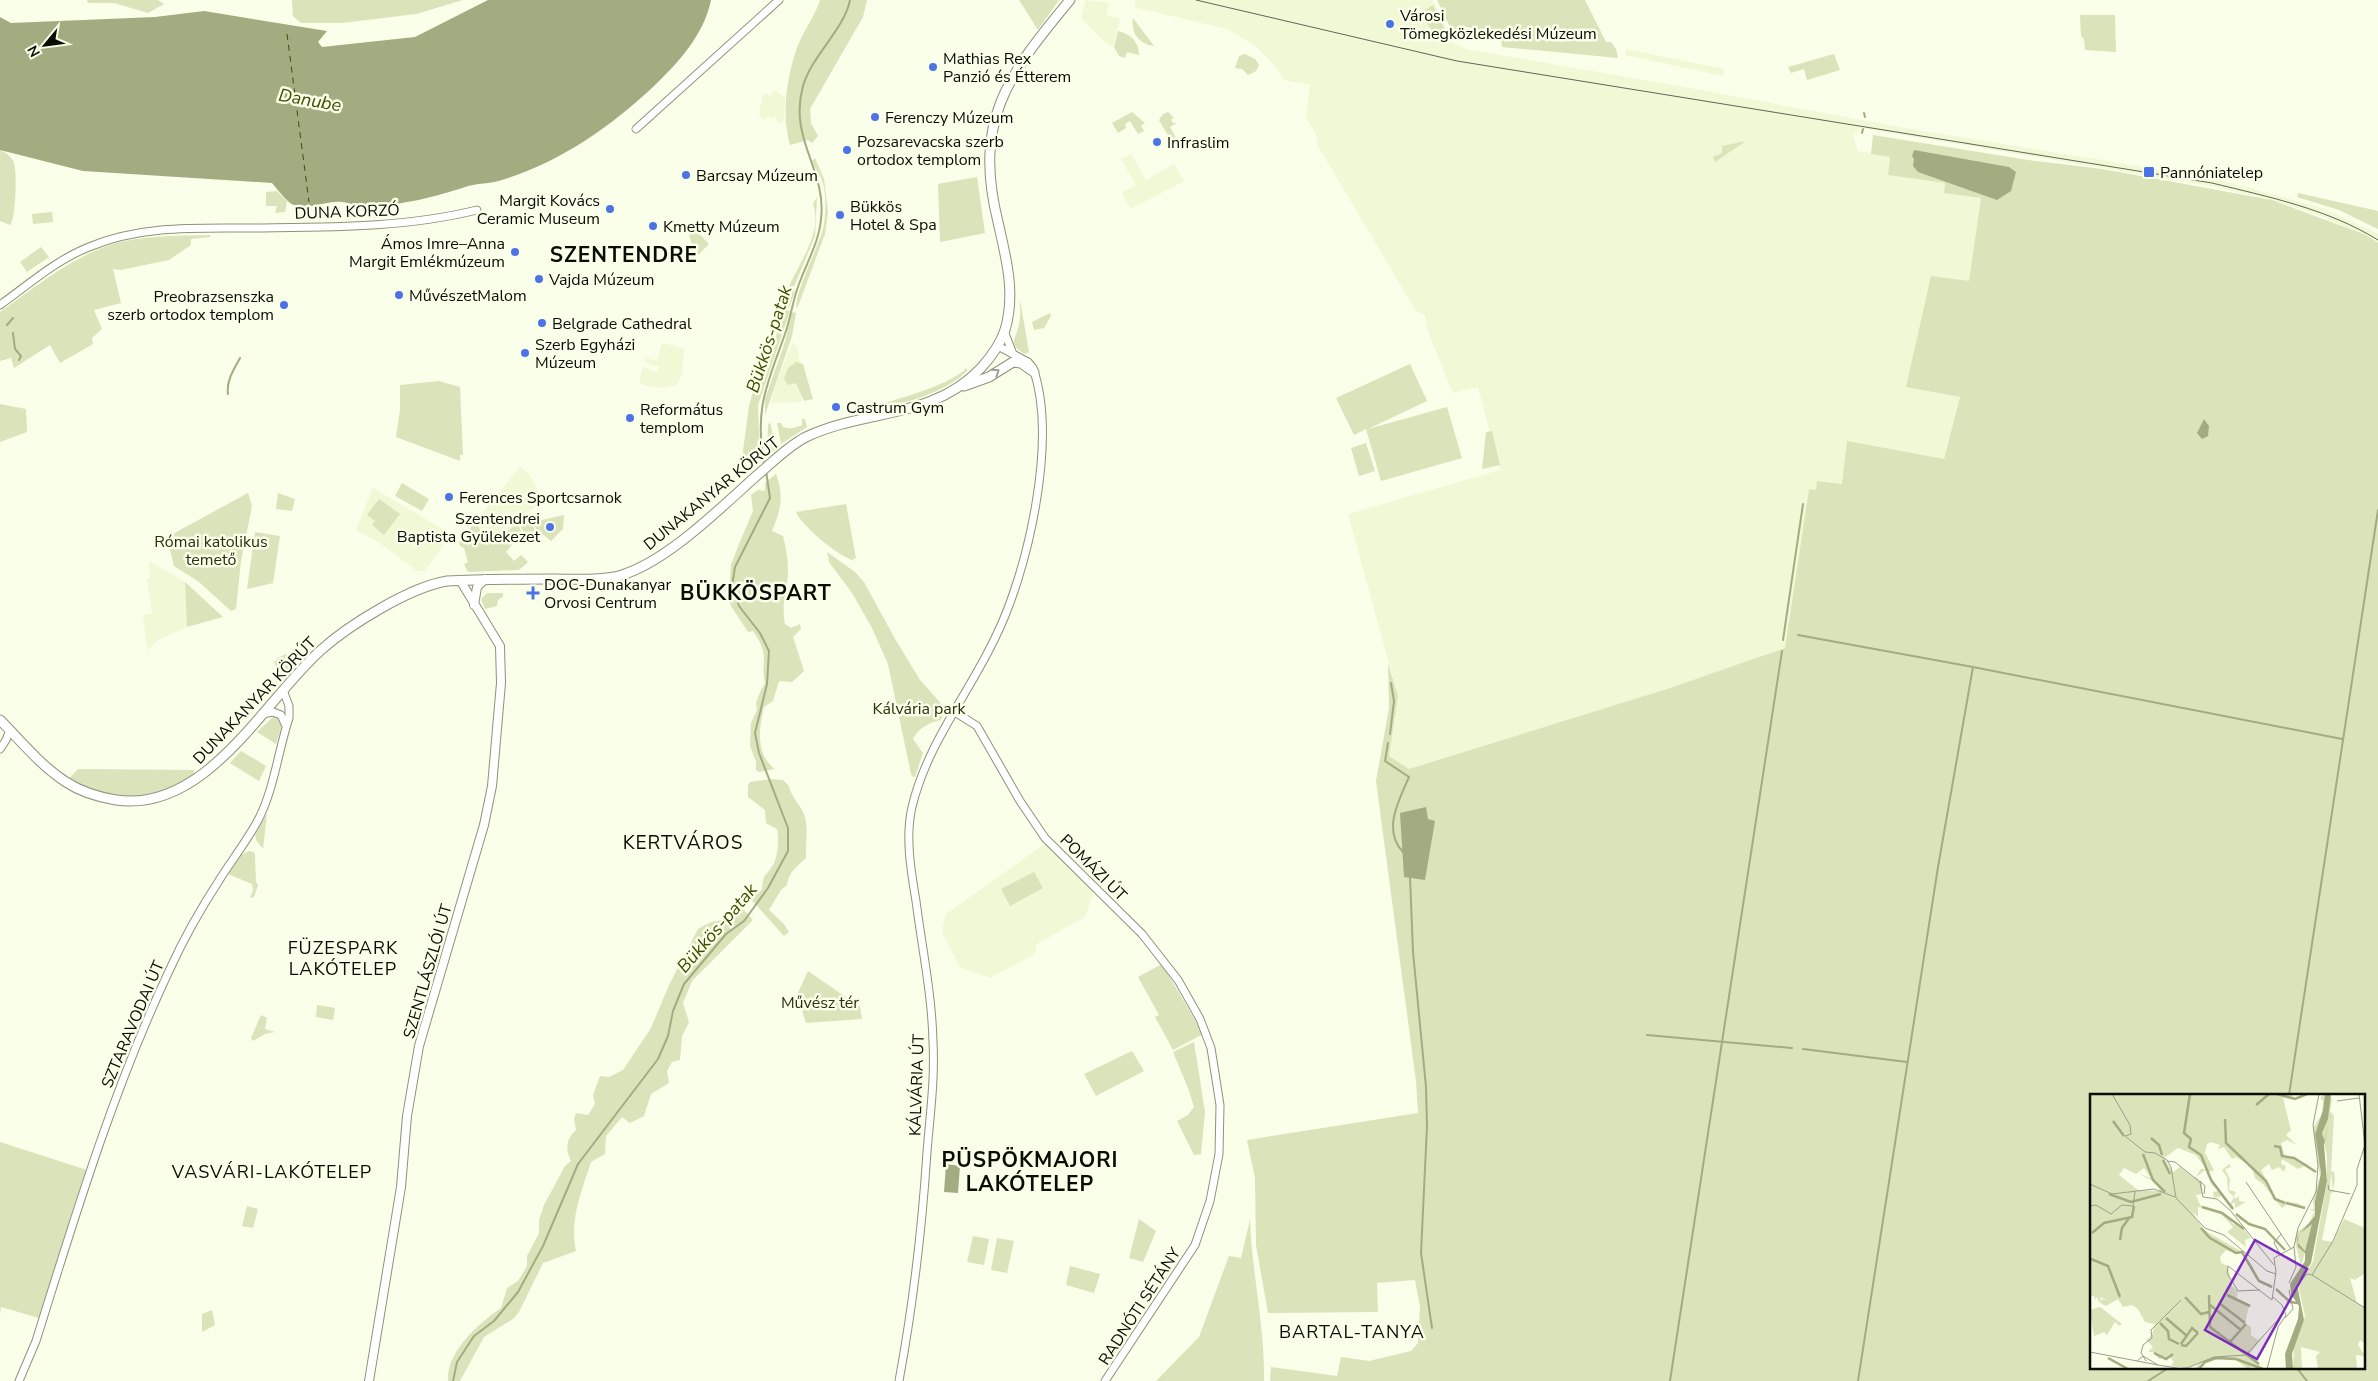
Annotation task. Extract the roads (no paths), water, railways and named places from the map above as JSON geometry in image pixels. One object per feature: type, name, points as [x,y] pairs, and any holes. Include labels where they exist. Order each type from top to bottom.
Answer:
[{"type":"main road","name":"DUNAKANYAR KÖRÚT","points":[[0,720],[46,767],[80,790],[105,798],[142,801],[163,796],[202,776],[322,650],[381,610],[418,588],[435,583],[460,580],[574,580],[604,578],[632,571],[663,554],[772,462],[806,437],[933,401],[955,390],[976,374],[998,346],[1004,331],[1010,298],[1010,276],[990,185],[990,137],[998,106],[1014,76],[1070,0]]},
{"type":"main road","points":[[955,390],[989,377],[1013,362],[1021,363],[1034,372]]},
{"type":"main road","points":[[474,604],[477,587],[485,579]]},
{"type":"main road","name":"SZENTLÁSZLÓI ÚT","points":[[369,1381],[401,1187],[408,1116],[419,1046],[484,825],[492,786],[502,661],[500,646],[460,580]]},
{"type":"street","points":[[636,129],[779,0]]},
{"type":"street","name":"DUNA KORZÓ","points":[[0,305],[64,259],[90,246],[126,234],[216,227],[400,224],[477,210]]},
{"type":"street","points":[[1004,331],[1013,354]]},
{"type":"street","points":[[998,346],[1031,365],[1034,372]]},
{"type":"street","name":"KÁLVÁRIA ÚT","points":[[899,1381],[916,1275],[934,1068],[931,1013],[910,859],[910,826],[916,790],[931,752],[997,636],[1026,553],[1035,511],[1043,421],[1034,372]]},
{"type":"street","name":"SZTARAVODAI ÚT","points":[[18,1381],[36,1340],[129,1062],[169,970],[194,923],[258,821],[267,797],[290,712],[283,690]]},
{"type":"street","name":"POMÁZI ÚT","points":[[953,711],[976,726],[1020,801],[1045,838],[1142,934],[1178,980],[1200,1019],[1211,1048],[1220,1105],[1219,1154],[1210,1201],[1195,1245]]},
{"type":"street","points":[[261,714],[273,712],[281,715],[286,727]]},
{"type":"street","points":[[0,749],[10,730]]},
{"type":"street","name":"RADNÓTI SÉTÁNY","points":[[1105,1381],[1195,1245]]},
{"type":"water","name":"Danube","points":[[488,0],[711,0],[708,13],[689,48],[653,87],[601,130],[564,153],[523,173],[502,180],[412,201],[370,206],[336,202],[302,207],[290,203],[272,183],[83,171],[0,150],[0,17],[11,23],[155,17],[204,11],[327,31],[318,42],[322,47],[415,37]]},
{"type":"water","points":[[1914,150],[2009,167],[2016,172],[2011,191],[1997,200],[1918,172],[1913,166],[1914,159],[1912,156]]},
{"type":"water","points":[[2204,419],[2209,426],[2208,436],[2202,439],[2197,433]]},
{"type":"water","points":[[1426,807],[1428,819],[1435,821],[1425,880],[1404,877],[1400,813]]},
{"type":"water","points":[[946,1164],[960,1166],[958,1193],[944,1192]]},
{"type":"waterway","name":"Bükkös-patak","points":[[764,464],[761,444],[764,395],[786,331],[797,290],[815,244],[821,219],[819,185],[800,122],[803,86],[813,64],[841,22],[850,0]]},
{"type":"waterway","points":[[1864,113],[1865,117]]},
{"type":"waterway","points":[[1862,133],[1863,129]]},
{"type":"waterway","points":[[7,325],[13,318]]},
{"type":"waterway","points":[[13,333],[15,349],[21,356],[19,360]]},
{"type":"waterway","points":[[228,394],[229,380],[240,358]]},
{"type":"waterway","name":"Bükkös-patak","points":[[453,1381],[457,1362],[474,1336],[494,1321],[518,1292],[543,1246],[578,1164],[658,1059],[668,1036],[673,1011],[684,984],[726,934],[744,921],[768,888],[788,851],[788,828],[759,753],[755,733],[767,684],[769,651],[760,633],[739,606],[732,586],[735,567],[770,498],[766,471]]},
{"type":"waterway","points":[[1783,640],[1803,504]]},
{"type":"waterway","points":[[2289,1094],[2378,510]]},
{"type":"waterway","points":[[1798,635],[2342,739]]},
{"type":"waterway","points":[[1670,1381],[1782,651]]},
{"type":"waterway","points":[[1858,1381],[1938,867],[1973,667]]},
{"type":"waterway","points":[[1390,734],[1394,701],[1391,683]]},
{"type":"waterway","points":[[1388,743],[1385,761],[1409,777],[1397,805],[1393,825],[1397,843],[1403,852]]},
{"type":"waterway","points":[[1410,877],[1413,952],[1426,1087],[1427,1126],[1421,1253],[1432,1328]]},
{"type":"waterway","points":[[1647,1035],[1792,1048]]},
{"type":"waterway","points":[[1803,1049],[1907,1062]]},
{"type":"waterway","points":[[2148,1381],[2168,1368]]},
{"type":"waterway","points":[[2297,1368],[2307,1381]]},
{"type":"tram line","points":[[1196,0],[1457,61],[2212,183],[2319,212],[2359,229],[2378,240]]},
{"type":"place","name":"Városi Tömegközlekedési Múzeum","points":[[1390,24]]},
{"type":"place","name":"Mathias Rex Panzió és Étterem","points":[[933,67]]},
{"type":"place","name":"Ferenczy Múzeum","points":[[875,117]]},
{"type":"place","name":"Infraslim","points":[[1157,142]]},
{"type":"place","name":"Pozsarevacska szerb ortodox templom","points":[[847,150]]},
{"type":"place","name":"Pannóniatelep","points":[[2149,172]]},
{"type":"place","name":"Barcsay Múzeum","points":[[686,175]]},
{"type":"place","name":"Margit Kovács Ceramic Museum","points":[[610,209]]},
{"type":"place","name":"Bükkös Hotel & Spa","points":[[840,215]]},
{"type":"place","name":"Kmetty Múzeum","points":[[653,226]]},
{"type":"place","name":"Ámos Imre–Anna Margit Emlékmúzeum","points":[[515,252]]},
{"type":"place","name":"Vajda Múzeum","points":[[539,279]]},
{"type":"place","name":"MűvészetMalom","points":[[399,295]]},
{"type":"place","name":"Preobrazsenszka szerb ortodox templom","points":[[284,305]]},
{"type":"place","name":"Belgrade Cathedral","points":[[542,323]]},
{"type":"place","name":"Szerb Egyházi Múzeum","points":[[525,353]]},
{"type":"place","name":"Castrum Gym","points":[[836,407]]},
{"type":"place","name":"Református templom","points":[[630,418]]},
{"type":"place","name":"Ferences Sportcsarnok","points":[[449,497]]},
{"type":"place","name":"Szentendrei Baptista Gyülekezet","points":[[550,527]]},
{"type":"place","name":"DOC-Dunakanyar Orvosi Centrum","points":[[533,593]]},
{"type":"district","name":"SZENTENDRE","points":[[624,255]]},
{"type":"district","name":"BÜKKÖSPART","points":[[756,593]]},
{"type":"district","name":"KERTVÁROS","points":[[683,842]]},
{"type":"district","name":"FÜZESPARK LAKÓTELEP","points":[[343,958]]},
{"type":"district","name":"VASVÁRI-LAKÓTELEP","points":[[272,1172]]},
{"type":"district","name":"PÜSPÖKMAJORI LAKÓTELEP","points":[[1030,1172]]},
{"type":"district","name":"BARTAL-TANYA","points":[[1352,1332]]},
{"type":"park label","name":"Római katolikus temető","points":[[211,550]]},
{"type":"park label","name":"Kálvária park","points":[[919,708]]},
{"type":"park label","name":"Művész tér","points":[[820,1002]]}]
